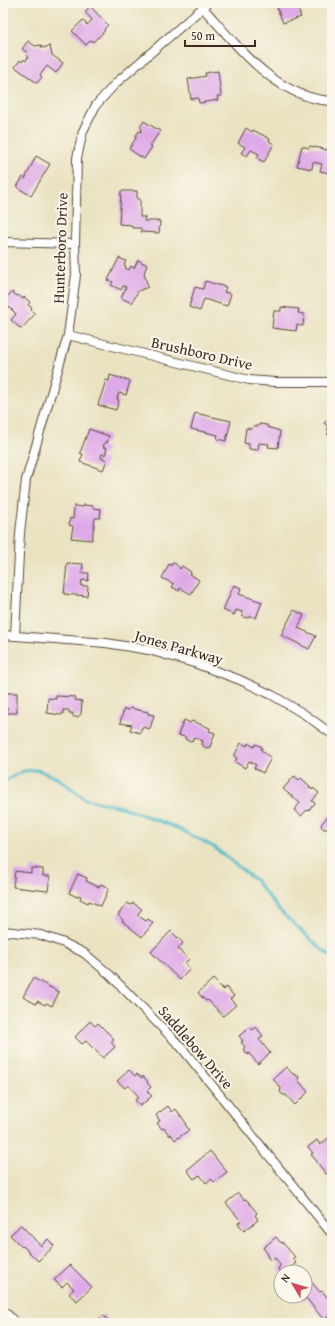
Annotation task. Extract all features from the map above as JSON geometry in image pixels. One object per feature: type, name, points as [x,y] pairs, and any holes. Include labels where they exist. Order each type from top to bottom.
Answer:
[{"type":"street","points":[[205,5],[251,61],[278,82],[301,95],[324,101],[332,101]]},
{"type":"street","name":"Hunterboro Drive","points":[[15,636],[20,533],[26,480],[68,335],[76,276],[75,244],[77,158],[83,131],[96,105],[116,83],[205,5]]},
{"type":"street","points":[[3,242],[75,244]]},
{"type":"street","name":"Brushboro Drive","points":[[68,335],[249,380],[275,382],[332,382]]},
{"type":"street","name":"Jones Parkway","points":[[3,635],[106,643],[149,650],[197,664],[240,680],[272,695],[304,714],[332,734]]},
{"type":"street","name":"Saddlebow Drive","points":[[3,931],[41,935],[64,943],[84,953],[110,975],[182,1048],[332,1234]]},
{"type":"street","points":[[3,1310],[16,1323]]},
{"type":"building","points":[[275,3],[292,3],[294,8],[297,7],[301,17],[283,23]]},
{"type":"building","points":[[90,6],[108,25],[98,38],[93,42],[91,40],[86,45],[72,31],[83,20],[87,25],[92,20],[85,12]]},
{"type":"building","points":[[28,41],[35,46],[41,45],[42,48],[50,46],[52,55],[63,63],[56,73],[47,66],[40,75],[42,77],[37,83],[15,67],[20,60],[22,62],[24,59],[26,61],[28,57],[26,55],[28,53],[22,49]]},
{"type":"building","points":[[218,71],[221,96],[217,96],[218,100],[199,103],[198,98],[191,99],[188,79],[206,76],[205,73]]},
{"type":"building","points":[[144,121],[160,131],[150,146],[152,147],[144,159],[129,149],[139,131],[141,132],[142,129],[140,127]]},
{"type":"building","points":[[246,128],[270,139],[269,141],[274,144],[264,162],[257,158],[259,154],[251,150],[247,156],[241,153],[245,147],[238,143]]},
{"type":"building","points":[[302,146],[309,148],[310,146],[328,150],[328,152],[332,153],[329,173],[320,171],[322,164],[313,162],[312,169],[297,166]]},
{"type":"building","points":[[36,156],[50,164],[31,196],[17,187],[23,177],[25,179]]},
{"type":"building","points":[[121,191],[137,191],[137,199],[140,199],[140,217],[145,217],[144,221],[160,221],[159,233],[141,232],[141,228],[132,228],[132,225],[119,224]]},
{"type":"building","points":[[119,258],[126,261],[124,265],[126,266],[125,268],[129,270],[131,266],[134,268],[138,260],[147,265],[144,273],[148,287],[138,291],[132,303],[121,298],[126,287],[123,286],[121,290],[111,285],[113,282],[108,280]]},
{"type":"building","points":[[205,281],[226,287],[224,292],[231,294],[227,306],[204,299],[200,311],[189,307],[195,287],[203,289]]},
{"type":"building","points":[[12,292],[23,299],[24,297],[30,302],[28,305],[32,308],[31,310],[35,314],[21,329],[11,320],[16,314],[8,306],[5,310],[3,309],[3,301]]},
{"type":"building","points":[[281,307],[299,309],[298,313],[304,314],[303,326],[297,325],[296,331],[272,328],[274,311],[281,311]]},
{"type":"building","points":[[110,375],[130,381],[126,395],[119,393],[117,399],[119,400],[116,410],[98,405],[106,380],[109,381]]},
{"type":"building","points":[[195,413],[231,421],[226,441],[217,439],[218,435],[191,429]]},
{"type":"building","points":[[332,415],[332,439],[327,434],[329,432],[327,429],[329,428],[324,423]]},
{"type":"building","points":[[259,424],[267,425],[267,427],[280,431],[278,448],[268,447],[269,444],[259,443],[258,450],[249,449],[249,444],[244,443],[246,428],[252,429],[253,426],[259,426]]},
{"type":"building","points":[[89,429],[109,436],[107,443],[105,442],[103,447],[107,448],[105,455],[102,454],[101,458],[107,460],[103,470],[80,462],[83,454],[80,453]]},
{"type":"building","points":[[332,498],[332,515],[326,506],[329,504],[327,502]]},
{"type":"building","points":[[83,505],[101,509],[100,518],[95,518],[92,540],[71,538],[73,526],[69,525],[70,518],[73,519],[74,506],[83,507]]},
{"type":"building","points":[[67,563],[83,564],[82,573],[89,573],[88,581],[82,580],[81,586],[88,586],[87,596],[64,594]]},
{"type":"building","points":[[175,563],[180,569],[182,566],[199,580],[191,594],[180,588],[179,591],[172,587],[174,584],[162,578],[169,564],[171,566],[171,564]]},
{"type":"building","points":[[234,585],[241,588],[239,594],[262,602],[256,618],[251,616],[247,618],[242,616],[242,612],[236,610],[234,615],[223,610]]},
{"type":"building","points":[[294,610],[304,615],[298,628],[316,636],[309,649],[281,635]]},
{"type":"building","points":[[3,690],[6,690],[6,693],[17,693],[17,713],[7,713],[7,708],[3,708]]},
{"type":"building","points":[[56,696],[75,697],[75,700],[82,701],[81,714],[78,717],[74,717],[72,715],[73,713],[69,713],[69,710],[63,710],[63,714],[61,715],[47,713],[48,698],[56,699]]},
{"type":"building","points":[[130,708],[154,715],[150,729],[142,727],[140,733],[130,730],[132,725],[120,723],[124,709],[129,710]]},
{"type":"building","points":[[184,720],[190,723],[192,721],[210,728],[209,731],[215,733],[210,747],[206,748],[202,744],[203,741],[193,737],[193,740],[190,741],[186,740],[185,737],[178,735]]},
{"type":"building","points":[[241,743],[247,746],[248,743],[254,747],[256,744],[262,747],[261,750],[271,758],[263,773],[254,768],[256,765],[249,761],[245,768],[235,762],[237,758],[234,756]]},
{"type":"building","points":[[294,776],[299,780],[301,778],[310,786],[309,787],[312,790],[313,788],[319,793],[312,801],[315,803],[301,816],[294,810],[300,803],[283,789]]},
{"type":"building","points":[[332,812],[332,830],[329,828],[324,829],[321,826],[322,823]]},
{"type":"building","points":[[31,868],[43,869],[43,876],[50,876],[48,891],[13,887],[15,871],[31,873]]},
{"type":"building","points":[[78,874],[87,878],[86,881],[99,887],[101,884],[109,888],[101,906],[89,901],[88,903],[80,899],[81,896],[78,895],[77,897],[69,893]]},
{"type":"building","points":[[127,903],[131,905],[133,903],[142,909],[137,915],[146,921],[148,919],[153,923],[142,937],[122,921],[123,920],[118,915]]},
{"type":"building","points":[[171,931],[183,943],[178,949],[189,959],[185,963],[190,969],[180,980],[151,952]]},
{"type":"building","points":[[33,978],[59,992],[52,1006],[46,1003],[45,1005],[37,1001],[36,1004],[23,997]]},
{"type":"building","points":[[213,979],[224,990],[226,987],[234,996],[230,999],[236,1005],[223,1016],[208,1000],[206,1001],[198,993]]},
{"type":"building","points":[[90,1021],[95,1026],[98,1023],[114,1039],[111,1042],[115,1047],[103,1058],[86,1041],[82,1044],[75,1037]]},
{"type":"building","points":[[250,1027],[253,1030],[256,1027],[263,1036],[259,1039],[270,1053],[258,1064],[249,1053],[248,1055],[243,1049],[245,1047],[239,1036]]},
{"type":"building","points":[[286,1067],[293,1074],[299,1077],[298,1080],[308,1092],[295,1105],[286,1095],[283,1095],[280,1092],[281,1088],[273,1079]]},
{"type":"building","points":[[129,1070],[135,1076],[137,1074],[142,1078],[143,1076],[151,1087],[147,1091],[152,1096],[140,1106],[135,1100],[139,1097],[128,1085],[125,1088],[117,1081]]},
{"type":"building","points":[[168,1106],[172,1112],[176,1109],[189,1130],[175,1140],[171,1134],[170,1136],[164,1128],[162,1129],[157,1123],[160,1121],[156,1115]]},
{"type":"building","points":[[332,1135],[332,1170],[326,1174],[311,1154],[313,1153],[308,1147],[317,1140],[320,1145]]},
{"type":"building","points":[[210,1151],[227,1172],[214,1182],[211,1179],[206,1183],[200,1175],[194,1179],[187,1170]]},
{"type":"building","points":[[238,1193],[244,1200],[246,1199],[257,1213],[255,1215],[258,1220],[244,1231],[238,1223],[241,1221],[226,1203]]},
{"type":"building","points":[[21,1225],[41,1246],[48,1239],[54,1246],[38,1261],[10,1235]]},
{"type":"building","points":[[276,1237],[295,1257],[292,1259],[296,1263],[279,1264],[275,1258],[272,1260],[269,1259],[267,1256],[268,1254],[263,1248]]},
{"type":"building","points":[[70,1265],[92,1287],[77,1301],[69,1294],[74,1289],[67,1282],[62,1287],[54,1280]]},
{"type":"building","points":[[313,1284],[320,1292],[322,1291],[332,1303],[330,1307],[332,1309],[332,1313],[324,1320],[311,1304],[313,1304]]},
{"type":"building","points":[[103,1315],[111,1323],[95,1323]]},
{"type":"waterway","points":[[3,782],[23,771],[38,770],[59,779],[85,799],[121,807],[175,827],[214,847],[256,881],[279,910],[321,949],[332,957]]}]
